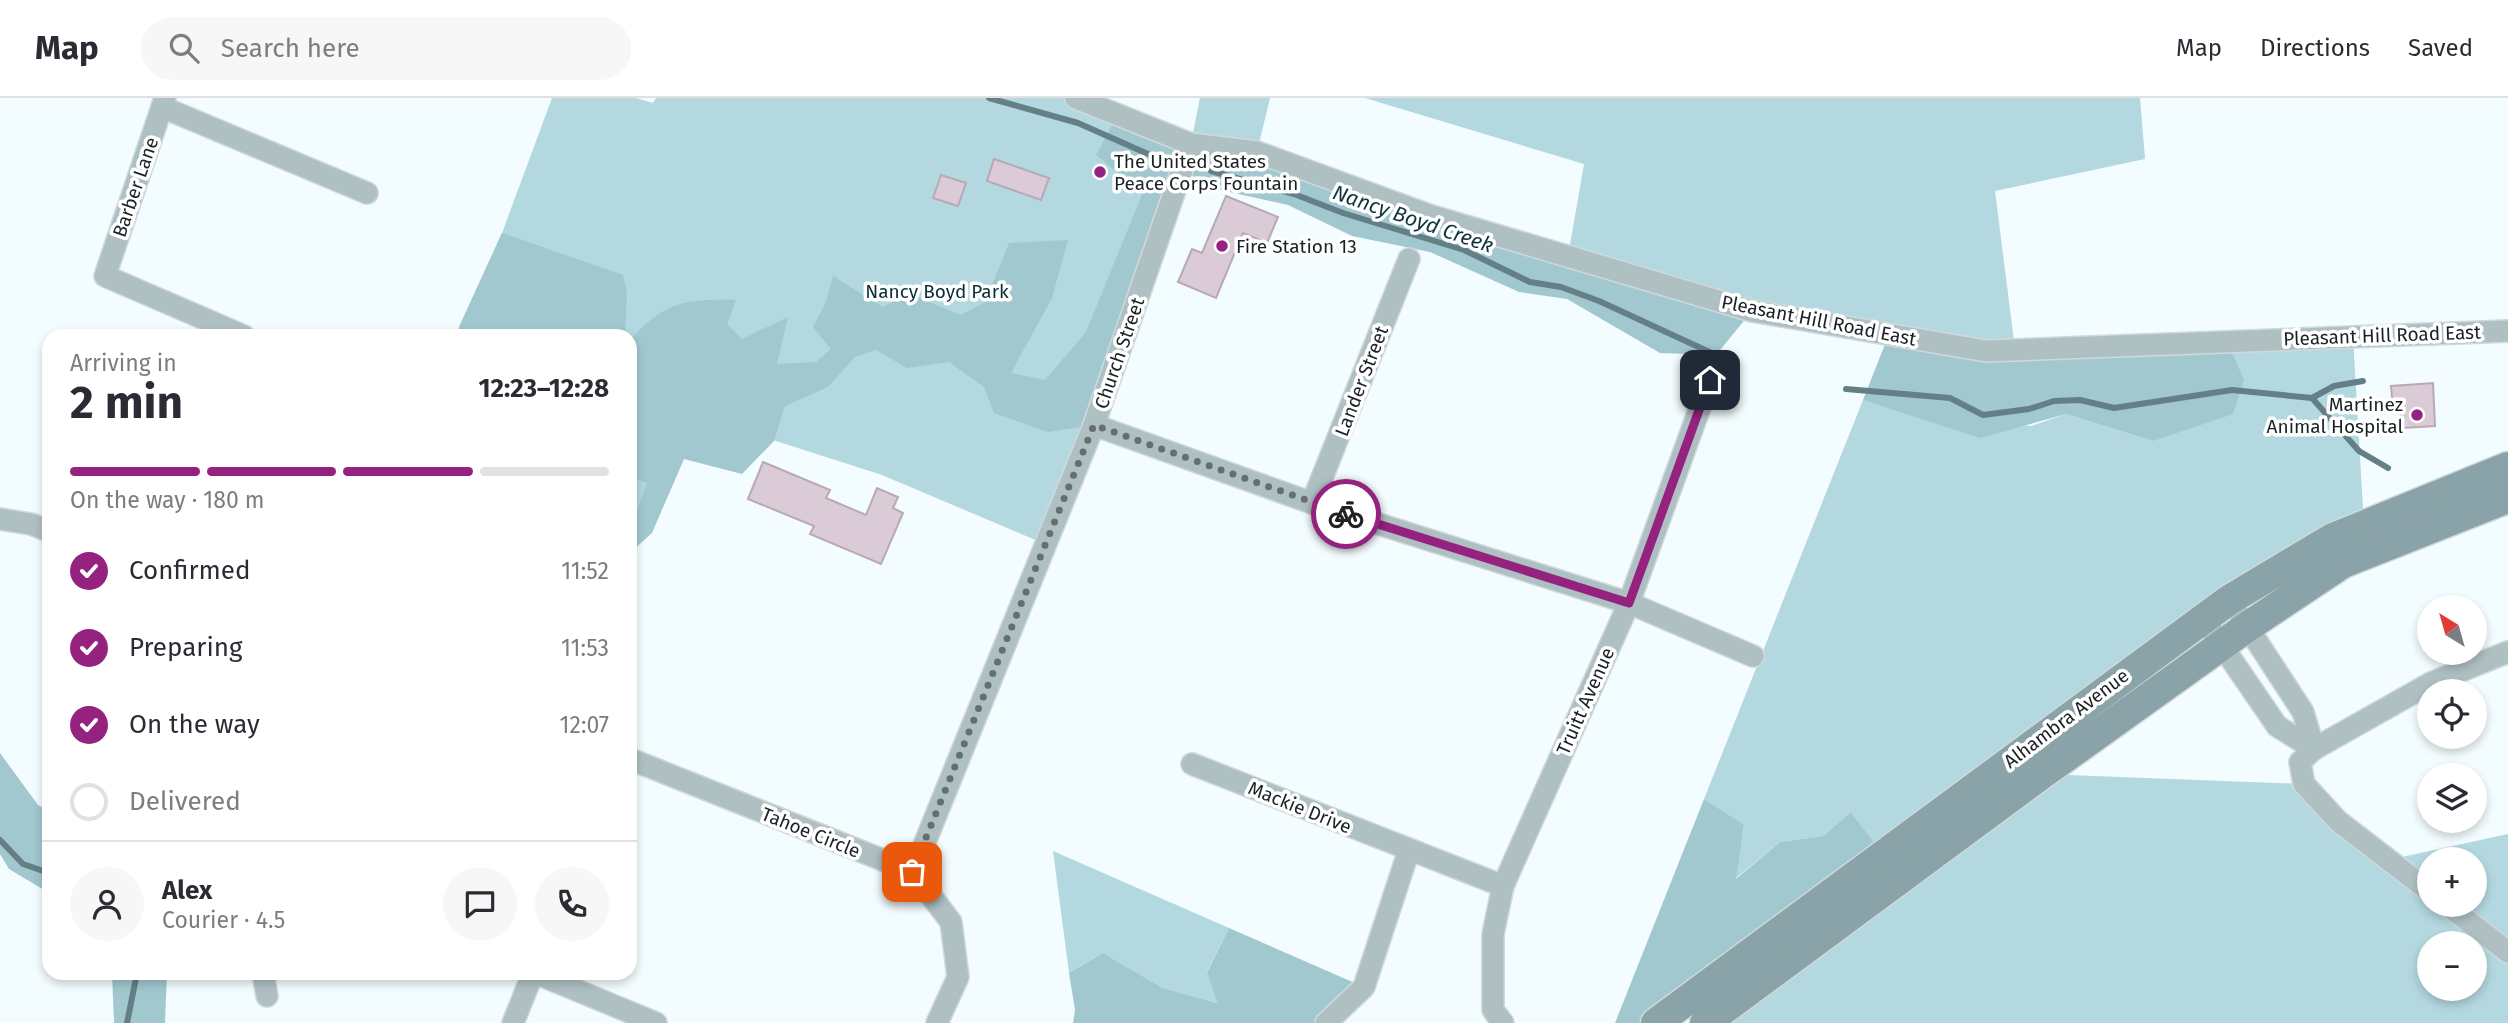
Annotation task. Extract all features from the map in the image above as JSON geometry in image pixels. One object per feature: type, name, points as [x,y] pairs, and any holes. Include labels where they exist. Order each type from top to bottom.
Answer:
[{"type":"main road","name":"Alhambra Avenue","points":[[1656,1023],[2230,600],[2331,539],[2508,467]]},
{"type":"main road","name":"Alhambra Avenue","points":[[1705,1023],[2221,645],[2343,563],[2508,498]]},
{"type":"street","name":"Pleasant Hill Road East","points":[[1076,98],[1191,144],[1257,152],[1429,215],[1752,311],[1986,351],[2508,331]]},
{"type":"street","points":[[163,103],[367,192]]},
{"type":"street","name":"Barber Lane","points":[[163,103],[105,276],[228,329]]},
{"type":"street","name":"Church Street","points":[[912,872],[1094,425],[1191,144]]},
{"type":"street","name":"Lander Street","points":[[1312,503],[1409,259]]},
{"type":"street","name":"Truitt Avenue","points":[[1503,1023],[1493,1010],[1493,947],[1503,886],[1629,603],[1710,380]]},
{"type":"street","points":[[1094,425],[1312,503],[1629,603],[1753,656]]},
{"type":"street","points":[[0,519],[42,528]]},
{"type":"street","points":[[2230,600],[2303,712],[2314,749]]},
{"type":"street","points":[[2203,618],[2277,726],[2314,749]]},
{"type":"street","points":[[2417,882],[2338,821],[2304,784],[2300,762],[2314,749],[2431,683],[2508,652]]},
{"type":"street","name":"Tahoe Circle","points":[[637,763],[912,872]]},
{"type":"street","name":"Mackie Drive","points":[[1192,764],[1503,886]]},
{"type":"street","points":[[1326,1023],[1364,987],[1409,850]]},
{"type":"street","points":[[912,872],[951,922],[958,977],[937,1023]]},
{"type":"street","points":[[2463,917],[2508,952]]},
{"type":"street","points":[[264,980],[267,996]]},
{"type":"street","points":[[513,1023],[531,980]]},
{"type":"street","points":[[551,980],[656,1023]]},
{"type":"green space","name":"Nancy Boyd Park","points":[[552,98],[636,98],[653,103],[656,98],[1071,98],[1191,143],[1200,98],[1270,98],[1257,152],[1191,144],[1045,544],[882,475],[676,409],[637,510],[637,329],[458,329],[502,233]]},
{"type":"green space","points":[[1365,98],[2140,98],[2145,159],[1995,191],[2015,349],[1752,311],[1568,256],[1584,164]]},
{"type":"green space","points":[[2353,337],[2364,525],[1883,854],[1851,812],[1823,836],[1780,842],[1735,879],[1744,826],[1704,799],[1863,400],[1912,414],[2031,426],[2066,414],[2153,441],[2227,341]]},
{"type":"green space","points":[[2042,774],[2304,784],[2388,860],[2417,854],[2417,917],[2487,917],[2487,847],[2448,847],[2508,834],[2508,1023],[1705,1023]]},
{"type":"green space","points":[[1053,851],[1229,928],[1207,971],[1217,1003],[1163,988],[1103,953],[1069,973]]},
{"type":"shaded area","points":[[1118,114],[1257,152],[1752,311],[1716,355],[1660,353],[1567,299],[1519,292],[1430,252],[1352,236],[1288,205],[1180,181],[1094,425],[1048,432],[994,413],[984,387],[949,362],[907,368],[876,350],[855,357],[828,387],[785,406],[774,441],[742,474],[684,459],[652,533],[637,547],[637,509],[647,483],[637,479],[637,333],[642,328],[665,310],[677,305],[703,300],[736,300],[727,324],[742,339],[788,317],[777,364],[816,362],[831,349],[813,327],[826,302],[833,276],[883,307],[909,294],[961,315],[985,302],[1009,243],[1068,240],[1052,298],[1011,373],[1045,380],[1086,332],[1146,185],[1133,185],[1096,155]]},
{"type":"shaded area","points":[[502,233],[623,275],[627,293],[625,329],[459,327]]},
{"type":"shaded area","points":[[1889,334],[1986,351],[2227,341],[2244,380],[2233,414],[2153,441],[2066,414],[1980,438],[1863,400]]},
{"type":"shaded area","points":[[0,753],[42,807],[42,889],[9,869],[0,854]]},
{"type":"shaded area","points":[[1704,799],[1744,825],[1736,879],[1780,842],[1823,836],[1851,812],[1883,854],[1656,1023],[1615,1023]]},
{"type":"shaded area","points":[[1229,928],[1364,987],[1326,1023],[1073,1023],[1075,1010],[1069,973],[1103,953],[1163,988],[1217,1003],[1207,972]]},
{"type":"shaded area","points":[[112,980],[167,980],[165,1023],[114,1023]]},
{"type":"building","points":[[994,159],[1049,178],[1041,200],[987,181]]},
{"type":"building","points":[[941,175],[966,183],[958,206],[933,198]]},
{"type":"building","name":"Fire Station 13","points":[[1226,196],[1278,217],[1267,243],[1243,233],[1216,298],[1178,282],[1192,249],[1202,253]]},
{"type":"building","name":"Martinez Animal Hospital","points":[[2433,383],[2435,426],[2403,428],[2399,408],[2393,408],[2391,386]]},
{"type":"building","points":[[763,462],[830,490],[826,498],[866,515],[877,488],[898,497],[893,508],[903,513],[881,564],[810,534],[814,526],[748,499]]},
{"type":"waterway","name":"Nancy Boyd Creek","points":[[989,98],[1078,123],[1157,158]]},
{"type":"waterway","name":"Nancy Boyd Creek","points":[[1211,171],[1294,194],[1343,213],[1464,250],[1530,282],[1561,287],[1599,301],[1716,355]]},
{"type":"waterway","name":"Nancy Boyd Creek","points":[[1846,389],[1950,398],[1983,415],[2029,409],[2054,401],[2080,400],[2114,408],[2232,390],[2312,398],[2334,386],[2363,381]]},
{"type":"waterway","points":[[2312,398],[2359,451],[2388,468]]},
{"type":"waterway","points":[[0,840],[23,864],[42,871]]},
{"type":"waterway","points":[[127,1023],[136,980]]},
{"type":"way so far","points":[[912,872],[1094,425],[1346,514]]},
{"type":"place","name":"The United States Peace Corps Fountain","points":[[1100,172]]},
{"type":"place","name":"Fire Station 13","points":[[1222,246]]},
{"type":"place","name":"Martinez Animal Hospital","points":[[2417,415]]},
{"type":"route","points":[[1346,514],[1629,603],[1710,380]]}]
